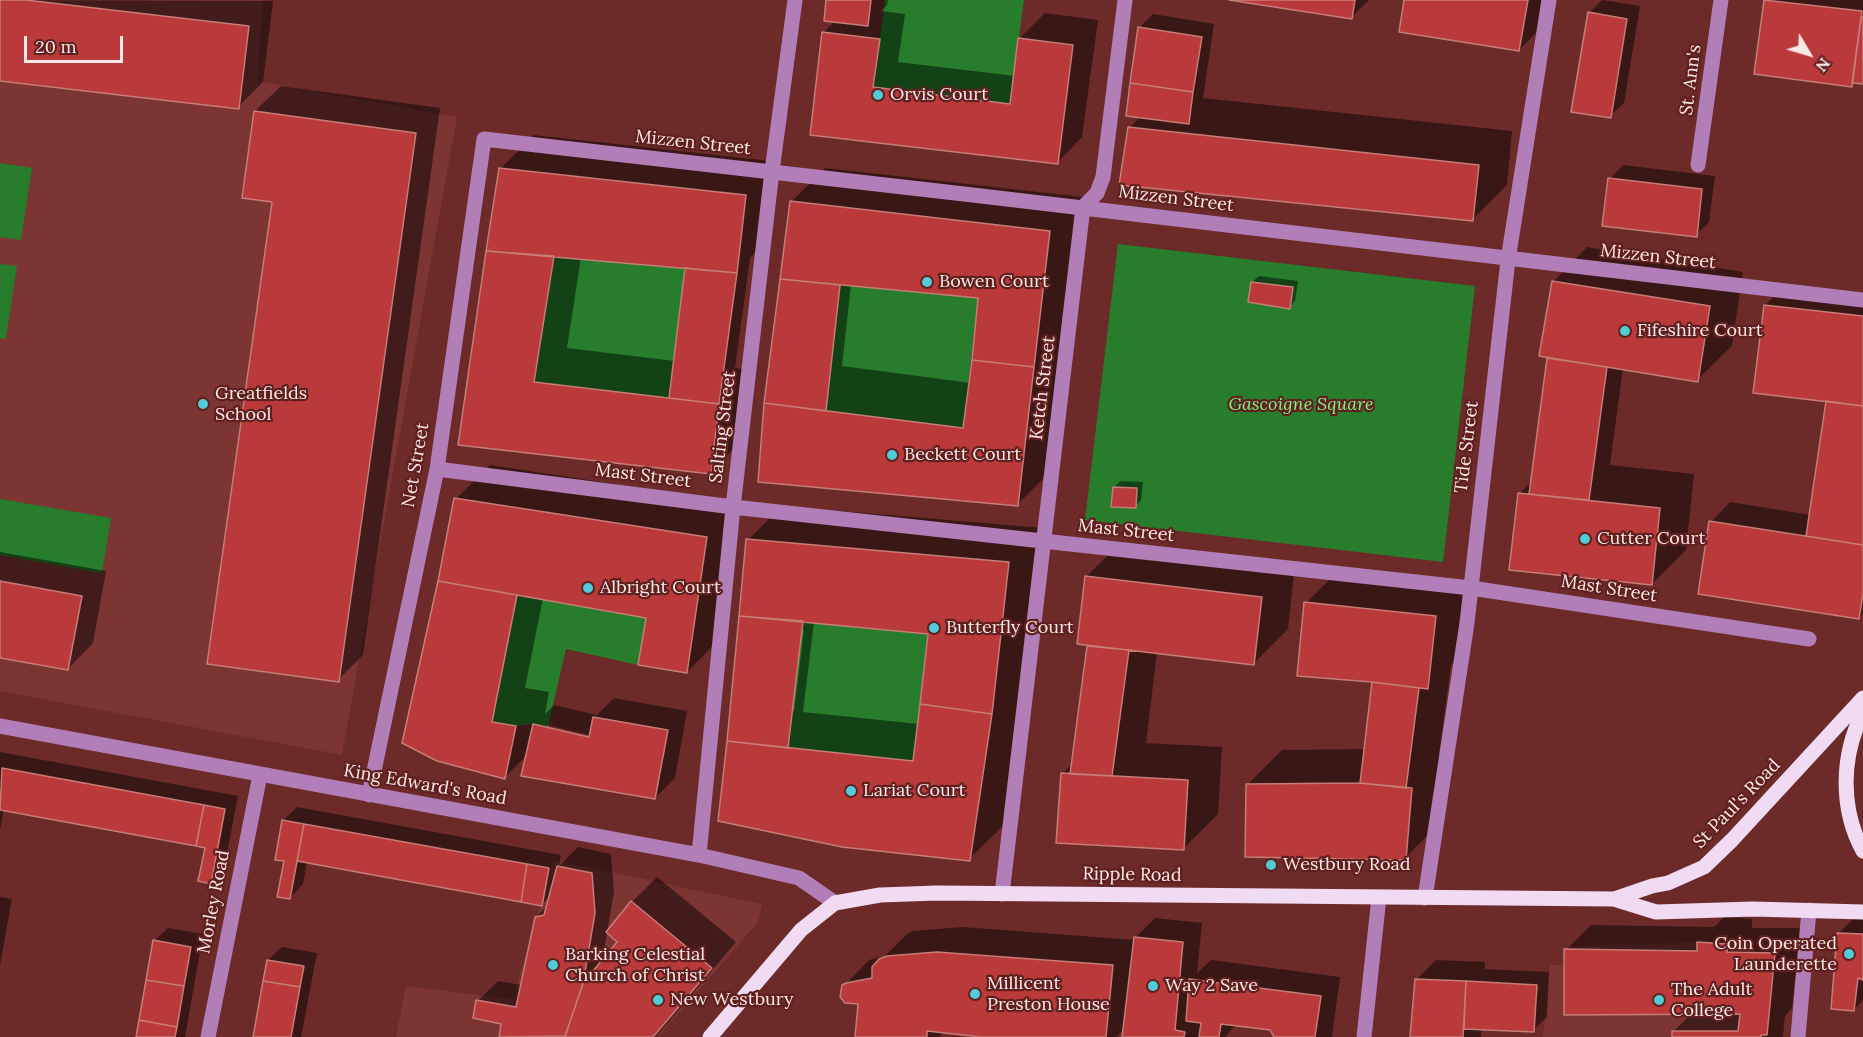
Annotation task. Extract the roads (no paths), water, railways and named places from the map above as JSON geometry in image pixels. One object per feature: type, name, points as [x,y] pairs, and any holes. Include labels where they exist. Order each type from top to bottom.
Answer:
[{"type":"main road","name":"St Paul's Road","points":[[1614,899],[1668,883],[1704,867],[1732,840],[1863,698]]},
{"type":"main road","points":[[1863,713],[1849,754],[1845,792],[1850,821],[1863,851]]},
{"type":"main road","name":"Ripple Road","points":[[710,1037],[801,930],[835,903],[880,895],[937,893],[1614,899]]},
{"type":"main road","points":[[1614,899],[1656,912],[1809,910],[1863,912]]},
{"type":"street","points":[[1083,207],[1097,193],[1103,177],[1125,0]]},
{"type":"street","name":"Tide Street","points":[[1425,898],[1467,623],[1509,260],[1549,0]]},
{"type":"street","name":"St. Ann's","points":[[1698,165],[1721,0]]},
{"type":"street","name":"Salting Street","points":[[699,855],[733,507],[794,2]]},
{"type":"street","name":"Mizzen Street","points":[[484,139],[1083,207],[1509,260],[1863,300]]},
{"type":"street","name":"Net Street","points":[[369,795],[437,469],[484,139]]},
{"type":"street","name":"Ketch Street","points":[[1002,894],[1083,207]]},
{"type":"street","name":"Mast Street","points":[[437,469],[733,507],[1471,588],[1809,639]]},
{"type":"street","name":"King Edward's Road","points":[[0,726],[699,855],[799,878],[835,903]]},
{"type":"street","name":"Morley Road","points":[[207,1037],[260,775]]},
{"type":"street","points":[[1364,1037],[1379,897]]},
{"type":"street","points":[[1798,1037],[1809,910]]},
{"type":"place","name":"Orvis Court","points":[[878,95]]},
{"type":"place","name":"Bowen Court","points":[[927,282]]},
{"type":"place","name":"Fifeshire Court","points":[[1625,331]]},
{"type":"place","name":"Greatfields School","points":[[203,404]]},
{"type":"place","name":"Beckett Court","points":[[892,455]]},
{"type":"place","name":"Cutter Court","points":[[1585,539]]},
{"type":"place","name":"Albright Court","points":[[588,588]]},
{"type":"place","name":"Butterfly Court","points":[[934,628]]},
{"type":"place","name":"Lariat Court","points":[[851,791]]},
{"type":"place","name":"Westbury Road","points":[[1271,865]]},
{"type":"place","name":"Coin Operated Launderette","points":[[1849,954]]},
{"type":"place","name":"Barking Celestial Church of Christ","points":[[553,965]]},
{"type":"place","name":"Way 2 Save","points":[[1153,986]]},
{"type":"place","name":"Millicent Preston House","points":[[975,994]]},
{"type":"place","name":"New Westbury","points":[[658,1000]]},
{"type":"place","name":"The Adult College","points":[[1659,1000]]},
{"type":"park label","name":"Gascoigne Square","points":[[1301,405]]}]
